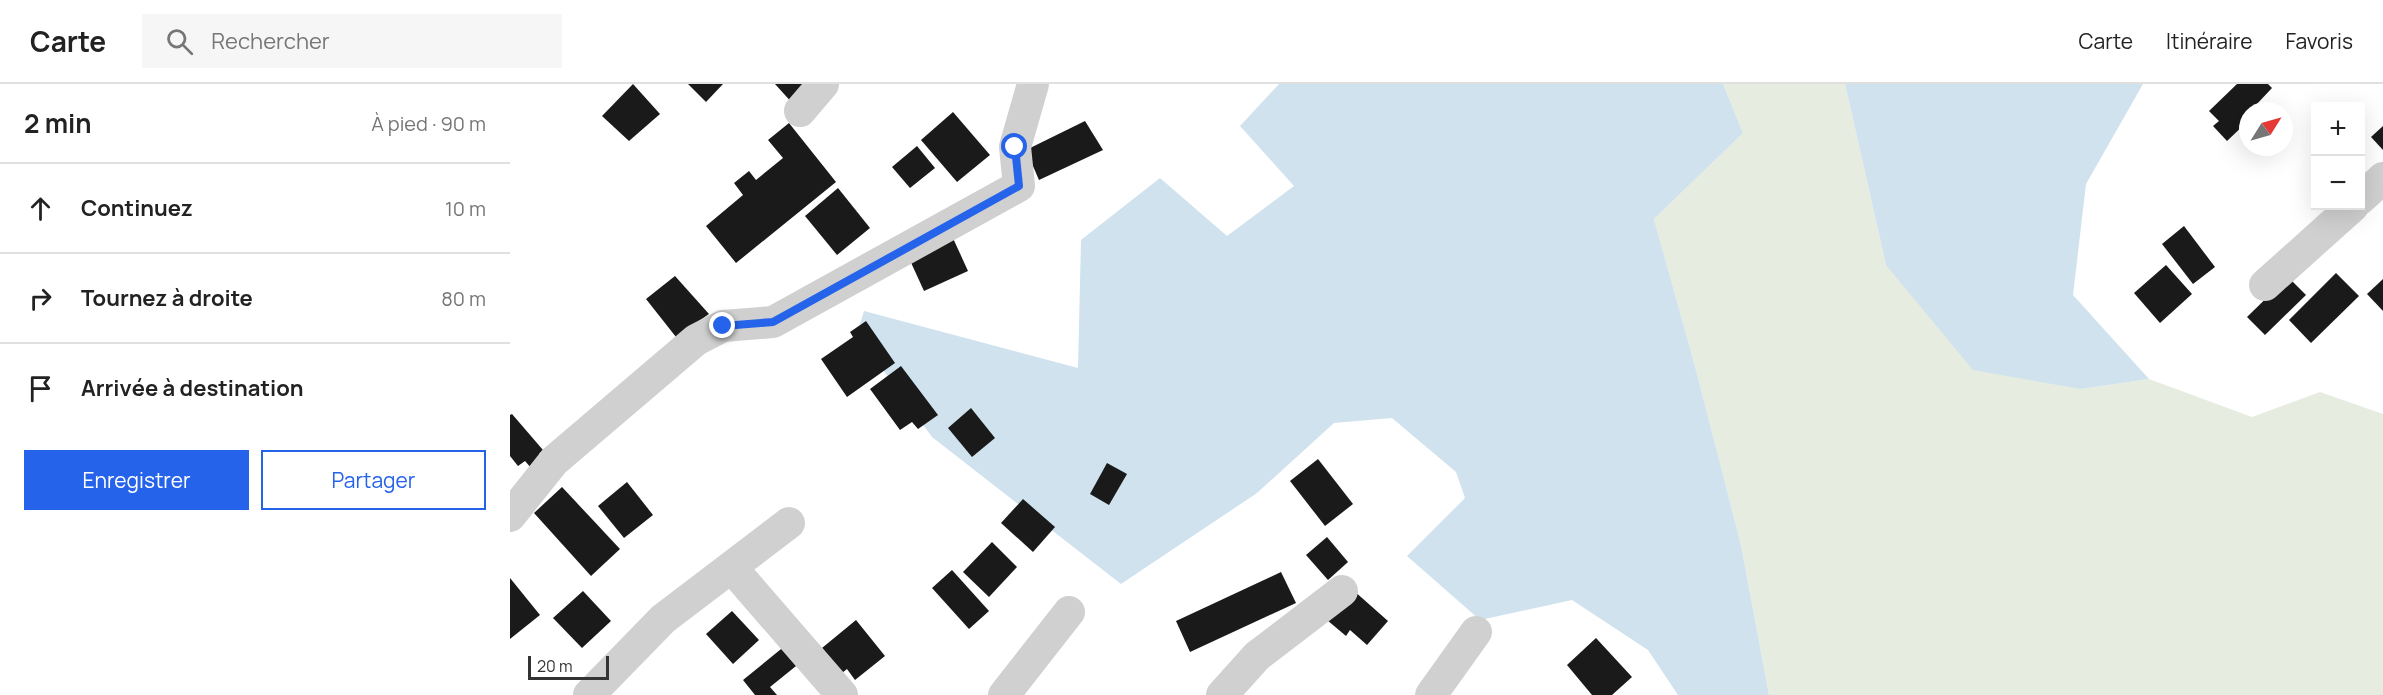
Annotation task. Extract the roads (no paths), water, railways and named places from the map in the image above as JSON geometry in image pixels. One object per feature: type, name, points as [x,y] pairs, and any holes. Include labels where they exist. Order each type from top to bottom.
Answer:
[{"type":"street","points":[[800,111],[823,84]]},
{"type":"street","points":[[510,516],[554,461],[696,340],[723,326],[773,322],[1019,186],[1015,147],[1033,84]]},
{"type":"street","points":[[2365,195],[2383,178]]},
{"type":"street","points":[[2265,285],[2349,210]]},
{"type":"street","points":[[589,695],[663,619],[789,524]]},
{"type":"street","points":[[732,568],[842,695]]},
{"type":"street","points":[[1222,695],[1257,656],[1342,591]]},
{"type":"street","points":[[1004,695],[1069,612]]},
{"type":"street","points":[[1431,695],[1476,632]]},
{"type":"water","points":[[1279,84],[1723,84],[1743,133],[1654,219],[1741,545],[1769,695],[1678,695],[1648,650],[1572,600],[1480,620],[1407,556],[1465,498],[1456,472],[1392,418],[1334,423],[1257,493],[1121,584],[932,437],[857,334],[864,311],[1078,368],[1081,240],[1160,178],[1227,236],[1294,186],[1240,126]]},
{"type":"water","points":[[1845,84],[2143,84],[2086,184],[2073,295],[2149,379],[2081,389],[1973,370],[1886,265]]}]
